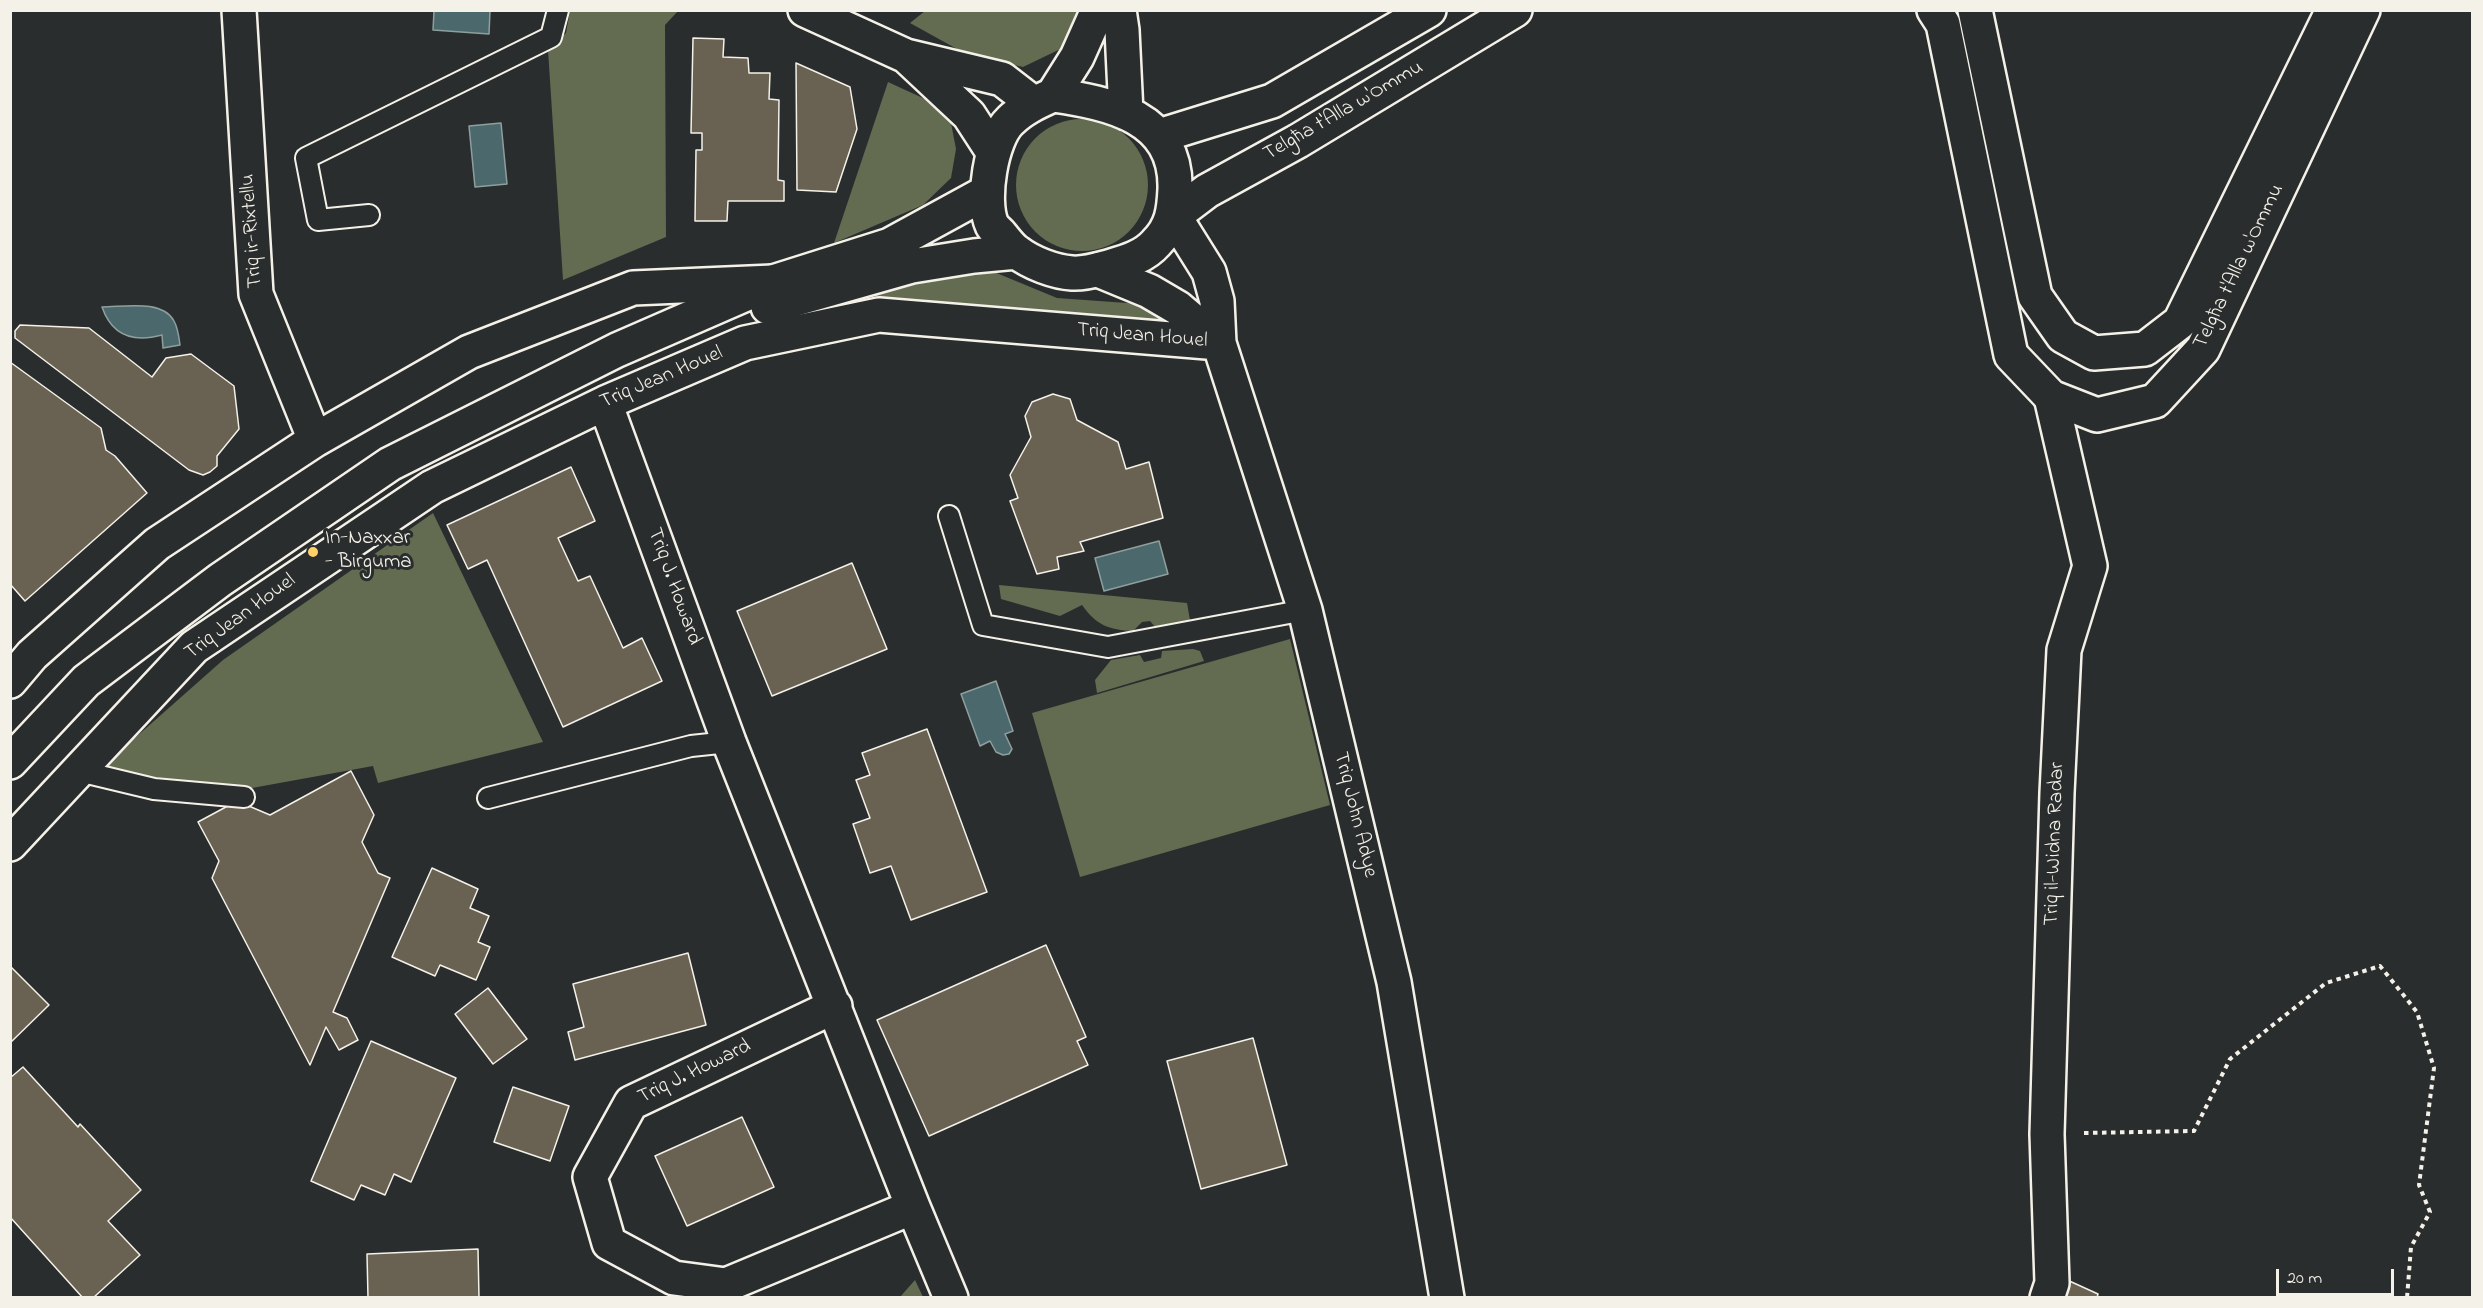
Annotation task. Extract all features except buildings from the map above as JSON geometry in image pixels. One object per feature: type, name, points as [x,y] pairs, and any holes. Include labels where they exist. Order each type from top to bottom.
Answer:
[{"type":"street","name":"Triq ir-Rixtellu","points":[[239,10],[256,294],[315,440]]},
{"type":"street","points":[[805,10],[906,56],[1002,79],[1043,99],[1088,100],[1144,121],[1159,136],[1175,171],[1174,216],[1156,243],[1135,259],[1098,270],[1073,274],[1047,267],[1017,252],[992,225],[987,192],[993,152],[1008,122],[1043,99],[1077,57],[1098,10]]},
{"type":"street","points":[[1119,10],[1126,113]]},
{"type":"street","points":[[1159,136],[1272,101],[1429,10]]},
{"type":"street","name":"Telgħa t'Alla w'Ommu","points":[[1174,216],[1207,191],[1298,141],[1515,10]]},
{"type":"street","name":"Telgħa t'Alla w'Ommu","points":[[1934,10],[1943,24],[2011,355],[2051,397],[2097,414],[2155,401],[2203,349],[2363,10]]},
{"type":"street","name":"Telgħa t'Alla w'Ommu","points":[[1975,10],[2035,296],[2063,336],[2094,353],[2145,349],[2180,322],[2333,10]]},
{"type":"street","points":[[906,56],[969,115],[993,152]]},
{"type":"street","name":"Triq Jean Houel","points":[[10,762],[86,681],[257,554],[390,464],[617,350],[773,282],[890,245],[987,192]]},
{"type":"street","name":"Triq John Adye","points":[[1174,216],[1209,272],[1217,301],[1219,343],[1305,610],[1395,982],[1446,1298]]},
{"type":"street","name":"Triq Jean Houel","points":[[617,350],[912,266],[1017,252]]},
{"type":"street","points":[[1098,270],[1149,291],[1178,308],[1219,343]]},
{"type":"street","name":"Triq Jean Houel","points":[[10,681],[32,655],[157,544],[315,440],[469,352],[633,288],[773,282]]},
{"type":"street","name":"Triq Jean Houel","points":[[10,844],[194,647],[432,487],[605,402],[745,343],[837,287]]},
{"type":"street","name":"Triq Jean Houel","points":[[745,343],[879,315],[1219,343]]},
{"type":"street","name":"Triq il-Widna Radar","points":[[2047,1298],[2052,1284],[2047,1134],[2057,793],[2064,650],[2090,566],[2051,397]]},
{"type":"street","name":"Triq J. Howard","points":[[605,402],[729,742],[951,1298]]},
{"type":"street","name":"Triq J. Howard","points":[[835,1006],[631,1103],[590,1177],[609,1243],[674,1278],[726,1285],[913,1207]]},
{"type":"lane","points":[[369,215],[318,220],[306,158],[551,37],[558,10]]},
{"type":"lane","points":[[949,516],[983,625],[1108,647],[1305,610]]},
{"type":"lane","points":[[488,798],[691,746],[729,742]]},
{"type":"lane","points":[[79,771],[154,789],[244,797]]},
{"type":"path","points":[[2047,1134],[2194,1131],[2230,1059],[2326,983],[2379,966],[2417,1012],[2434,1068],[2419,1185],[2430,1212],[2411,1247],[2407,1298]]},
{"type":"green space","points":[[570,11],[678,11],[665,25],[666,237],[563,280],[548,50],[566,33]]},
{"type":"green space","points":[[925,11],[1086,11],[1075,42],[1023,67],[966,54],[910,23]]},
{"type":"green space","points":[[888,82],[925,99],[951,123],[956,149],[951,178],[923,205],[834,243]]},
{"type":"green space","points":[[1082,119],[1107,124],[1119,130],[1137,148],[1143,160],[1148,185],[1143,210],[1137,222],[1119,240],[1107,246],[1082,251],[1057,246],[1045,240],[1027,222],[1021,210],[1016,185],[1021,160],[1027,148],[1045,130],[1057,124]]},
{"type":"green space","points":[[982,267],[1057,298],[1155,305],[1182,324],[875,300],[874,289]]},
{"type":"green space","points":[[433,513],[543,742],[378,783],[373,766],[252,788],[213,787],[101,768],[223,660]]},
{"type":"green space","points":[[999,585],[1187,603],[1190,620],[1184,624],[1156,628],[1150,621],[1142,622],[1133,631],[1110,628],[1098,622],[1082,605],[1060,616],[1001,599]]},
{"type":"green space","points":[[1290,639],[1330,805],[1080,877],[1032,713]]},
{"type":"green space","points":[[1193,649],[1200,651],[1204,661],[1097,693],[1095,680],[1111,660],[1140,655],[1144,662],[1161,658],[1162,651]]},
{"type":"green space","points":[[915,1280],[923,1297],[900,1297]]},
{"type":"water","points":[[434,11],[490,11],[489,34],[433,30]]},
{"type":"water","points":[[501,123],[507,184],[475,187],[469,126]]},
{"type":"water","points":[[142,306],[161,310],[174,321],[180,345],[163,348],[162,335],[142,338],[125,335],[112,325],[102,307]]},
{"type":"water","points":[[1159,541],[1168,574],[1104,591],[1095,558]]},
{"type":"water","points":[[996,681],[1013,731],[1005,734],[1012,749],[1009,754],[1003,755],[996,752],[990,741],[980,746],[961,694]]},
{"type":"place","name":"In-Naxxar - Birguma","points":[[313,552]]}]
